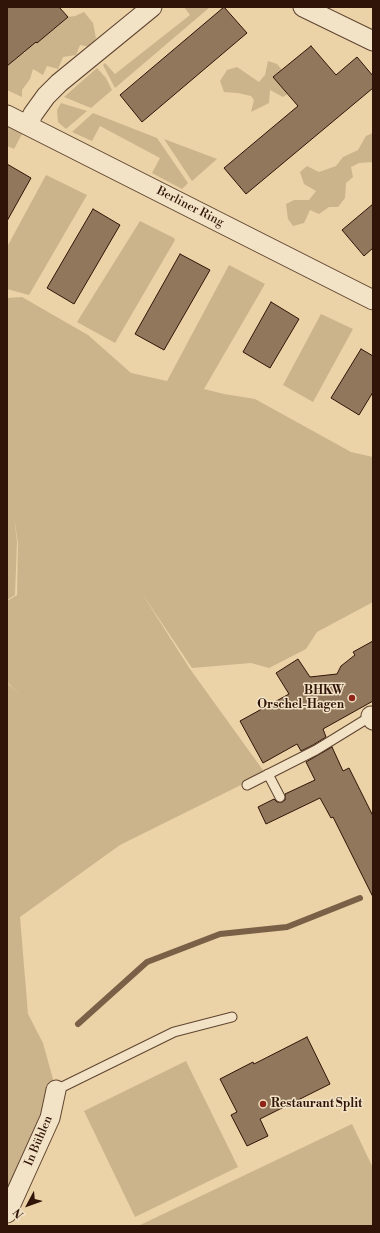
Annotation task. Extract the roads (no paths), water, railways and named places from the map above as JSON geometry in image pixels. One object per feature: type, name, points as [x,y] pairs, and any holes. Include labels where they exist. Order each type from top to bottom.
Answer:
[{"type":"street","points":[[28,125],[33,114],[46,96],[59,83],[152,7]]},
{"type":"street","points":[[304,7],[373,41]]},
{"type":"street","name":"Berliner Ring","points":[[7,115],[373,300]]},
{"type":"street","name":"In Bühlen","points":[[7,1213],[50,1118],[56,1090]]},
{"type":"lane","points":[[247,785],[316,750],[372,717]]},
{"type":"lane","points":[[268,774],[280,797]]},
{"type":"lane","points":[[56,1090],[174,1032],[232,1017]]},
{"type":"waterway","points":[[78,1024],[147,962],[220,934],[287,927],[360,898]]},
{"type":"place","name":"BHKW Orschel-Hagen","points":[[352,698]]},
{"type":"place","name":"Restaurant Split","points":[[263,1104]]}]
